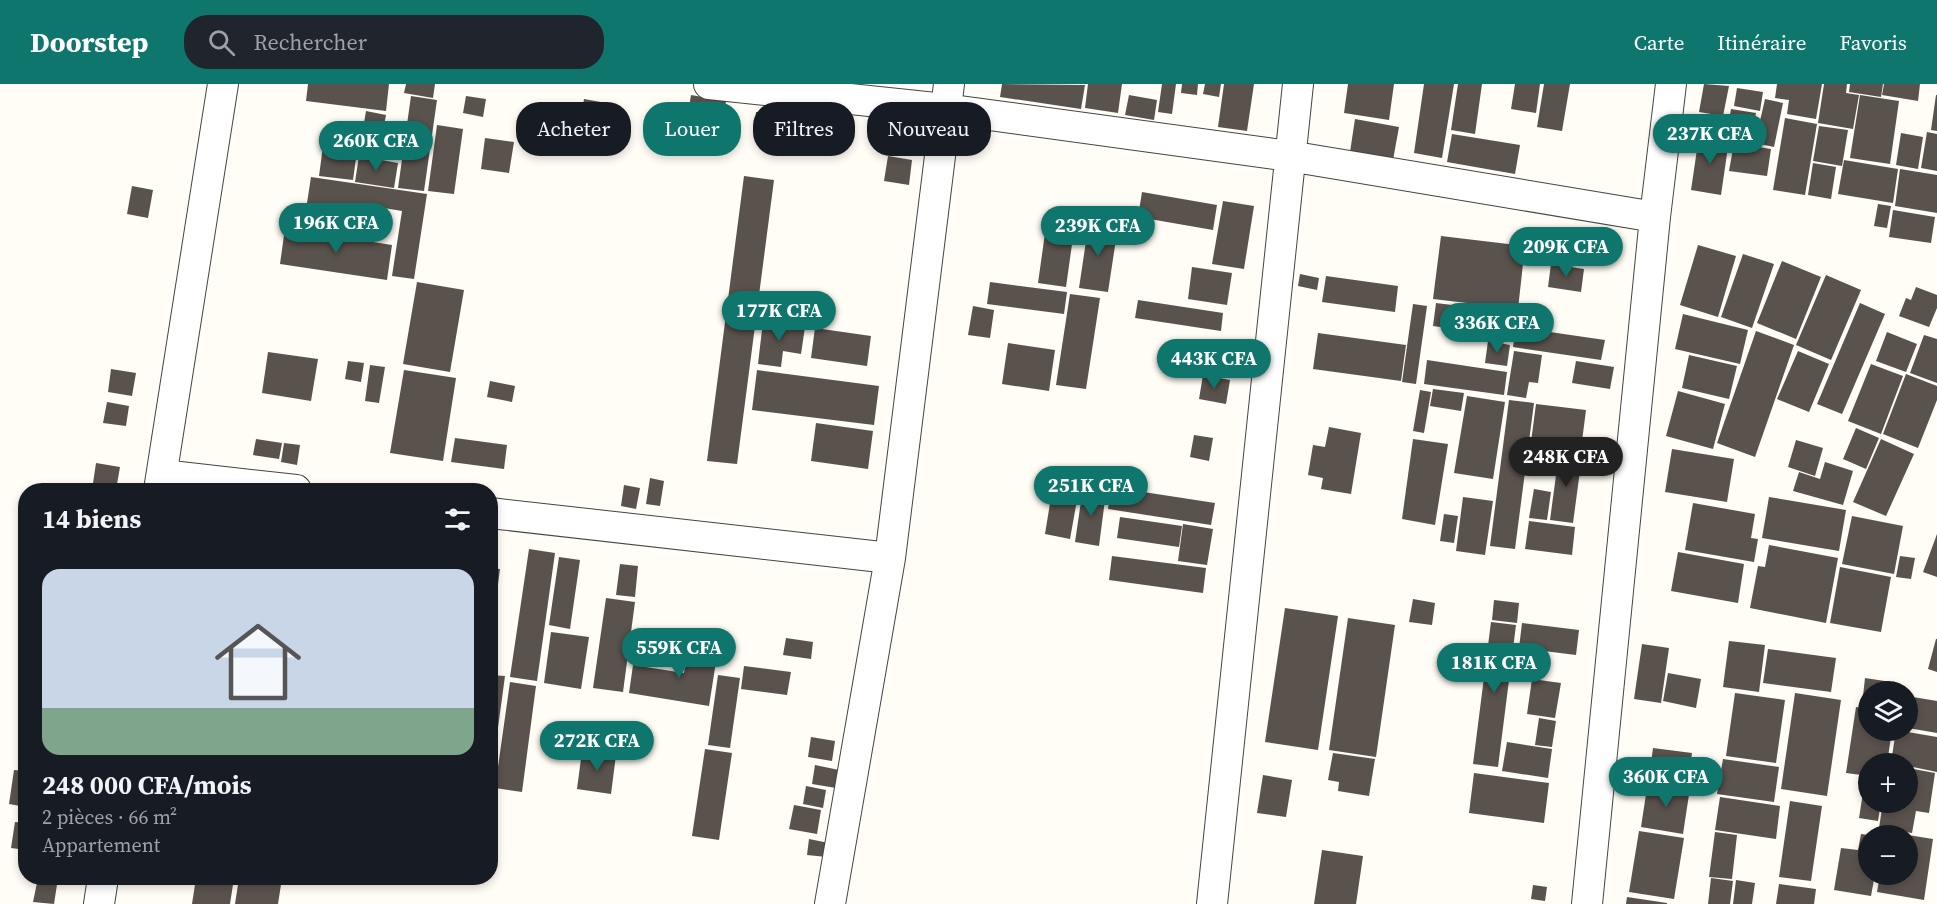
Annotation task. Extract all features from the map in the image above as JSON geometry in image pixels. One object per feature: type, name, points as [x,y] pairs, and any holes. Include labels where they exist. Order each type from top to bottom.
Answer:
[{"type":"street","points":[[160,483],[223,84]]},
{"type":"street","points":[[709,84],[947,96],[1655,217]]},
{"type":"street","points":[[1212,904],[1298,84]]},
{"type":"street","points":[[1587,904],[1655,217],[1671,84]]},
{"type":"street","points":[[830,904],[890,558],[947,96]]},
{"type":"street","points":[[498,514],[890,558]]},
{"type":"street","points":[[99,904],[102,885]]},
{"type":"building","points":[[308,84],[389,84],[386,111],[306,101]]},
{"type":"building","points":[[406,84],[435,84],[433,98],[404,93]]},
{"type":"building","points":[[1002,84],[1085,85],[1081,109],[1000,97]]},
{"type":"building","points":[[1088,84],[1122,84],[1118,113],[1085,108]]},
{"type":"building","points":[[1162,84],[1176,84],[1172,114],[1158,112]]},
{"type":"building","points":[[1182,84],[1198,84],[1197,95],[1181,93]]},
{"type":"building","points":[[1205,84],[1221,84],[1219,97],[1203,94]]},
{"type":"building","points":[[1224,84],[1254,84],[1247,131],[1218,127]]},
{"type":"building","points":[[1348,84],[1394,84],[1389,120],[1344,113]]},
{"type":"building","points":[[1424,84],[1454,84],[1442,158],[1414,153]]},
{"type":"building","points":[[1458,84],[1482,84],[1475,134],[1451,130]]},
{"type":"building","points":[[1515,84],[1540,84],[1536,113],[1511,109]]},
{"type":"building","points":[[1544,84],[1570,84],[1562,131],[1537,127]]},
{"type":"building","points":[[1704,84],[1729,86],[1723,116],[1699,112]]},
{"type":"building","points":[[1777,84],[1822,84],[1816,119],[1787,114],[1789,100],[1775,98]]},
{"type":"building","points":[[1824,84],[1847,84],[1846,93],[1859,95],[1853,129],[1818,123]]},
{"type":"building","points":[[1850,84],[1883,84],[1881,97],[1849,92]]},
{"type":"building","points":[[1884,84],[1920,84],[1918,101],[1882,95]]},
{"type":"building","points":[[1737,88],[1763,92],[1760,111],[1734,106]]},
{"type":"building","points":[[691,95],[726,101],[726,102],[690,102]]},
{"type":"building","points":[[1129,95],[1157,100],[1154,120],[1125,115]]},
{"type":"building","points":[[1860,95],[1899,101],[1890,164],[1850,158]]},
{"type":"building","points":[[1937,95],[1937,131],[1931,130]]},
{"type":"building","points":[[411,96],[437,100],[424,191],[398,188]]},
{"type":"building","points":[[466,96],[486,99],[483,117],[463,113]]},
{"type":"building","points":[[584,99],[601,102],[584,102]]},
{"type":"building","points":[[1765,99],[1783,103],[1774,147],[1755,143]]},
{"type":"building","points":[[1731,109],[1756,113],[1751,142],[1726,138]]},
{"type":"building","points":[[366,111],[386,115],[378,156],[359,153]]},
{"type":"building","points":[[1785,118],[1817,124],[1805,195],[1773,190]]},
{"type":"building","points":[[1355,119],[1399,127],[1393,160],[1350,152]]},
{"type":"building","points":[[437,125],[463,129],[454,194],[428,191]]},
{"type":"building","points":[[1819,126],[1848,130],[1842,166],[1813,161]]},
{"type":"building","points":[[1927,132],[1937,134],[1937,171],[1921,168]]},
{"type":"building","points":[[1901,133],[1923,137],[1918,169],[1896,165]]},
{"type":"building","points":[[1452,134],[1520,145],[1515,174],[1447,162]]},
{"type":"building","points":[[1699,136],[1729,140],[1721,195],[1691,190]]},
{"type":"building","points":[[485,138],[514,142],[509,173],[481,169]]},
{"type":"building","points":[[1734,143],[1771,149],[1767,176],[1729,171]]},
{"type":"building","points":[[323,146],[357,151],[353,180],[319,176]]},
{"type":"building","points":[[359,156],[398,163],[394,188],[355,182]]},
{"type":"building","points":[[888,156],[912,160],[909,185],[884,181]]},
{"type":"building","points":[[1844,160],[1898,169],[1893,203],[1838,194]]},
{"type":"building","points":[[1813,163],[1836,167],[1831,199],[1808,195]]},
{"type":"building","points":[[1900,169],[1937,175],[1937,213],[1895,206]]},
{"type":"building","points":[[744,176],[774,180],[737,464],[707,461]]},
{"type":"building","points":[[311,177],[427,194],[414,279],[392,276],[402,211],[366,205],[365,212],[307,203]]},
{"type":"building","points":[[132,186],[153,190],[148,218],[127,214]]},
{"type":"building","points":[[1142,192],[1217,205],[1213,230],[1138,217]]},
{"type":"building","points":[[1223,201],[1254,206],[1244,269],[1212,264]]},
{"type":"building","points":[[1878,204],[1891,206],[1887,228],[1874,226]]},
{"type":"building","points":[[1893,210],[1935,217],[1931,243],[1889,237]]},
{"type":"building","points":[[1047,219],[1075,223],[1066,287],[1038,283]]},
{"type":"building","points":[[1089,221],[1118,226],[1108,292],[1079,288]]},
{"type":"building","points":[[285,228],[392,245],[387,280],[280,264]]},
{"type":"building","points":[[1441,236],[1525,246],[1518,309],[1433,299]]},
{"type":"building","points":[[1698,245],[1736,256],[1718,317],[1680,305]]},
{"type":"building","points":[[1743,254],[1774,264],[1752,328],[1721,317]]},
{"type":"building","points":[[1782,261],[1821,277],[1796,339],[1757,323]]},
{"type":"building","points":[[1551,264],[1584,269],[1581,292],[1548,287]]},
{"type":"building","points":[[1192,267],[1232,273],[1227,305],[1188,299]]},
{"type":"building","points":[[1300,274],[1319,278],[1317,290],[1298,286]]},
{"type":"building","points":[[1826,275],[1861,290],[1831,360],[1796,345]]},
{"type":"building","points":[[1326,276],[1398,286],[1395,312],[1322,302]]},
{"type":"building","points":[[417,282],[464,290],[450,372],[403,364]]},
{"type":"building","points":[[990,282],[1067,292],[1064,314],[987,304]]},
{"type":"building","points":[[1916,287],[1937,295],[1937,308],[1929,327],[1899,316],[1906,298],[1911,300]]},
{"type":"building","points":[[1070,294],[1100,298],[1086,389],[1056,385]]},
{"type":"building","points":[[1138,300],[1223,313],[1221,331],[1135,318]]},
{"type":"building","points":[[1436,303],[1516,313],[1513,337],[1433,326]]},
{"type":"building","points":[[1860,303],[1885,314],[1842,414],[1817,404]]},
{"type":"building","points":[[1413,304],[1427,306],[1416,384],[1402,382]]},
{"type":"building","points":[[973,306],[994,310],[990,338],[968,335]]},
{"type":"building","points":[[1683,314],[1748,330],[1740,364],[1675,349]]},
{"type":"building","points":[[763,321],[805,327],[801,354],[783,351],[781,367],[758,364]]},
{"type":"building","points":[[1516,327],[1605,340],[1601,360],[1513,347]]},
{"type":"building","points":[[815,328],[871,336],[867,366],[811,358]]},
{"type":"building","points":[[1756,331],[1794,345],[1755,457],[1717,443]]},
{"type":"building","points":[[1887,332],[1917,344],[1906,372],[1876,361]]},
{"type":"building","points":[[1318,333],[1406,345],[1401,381],[1313,369]]},
{"type":"building","points":[[1924,335],[1937,339],[1937,383],[1910,373]]},
{"type":"building","points":[[1488,341],[1510,345],[1507,366],[1485,363]]},
{"type":"building","points":[[1008,343],[1055,350],[1049,391],[1002,384]]},
{"type":"building","points":[[1514,351],[1542,355],[1538,383],[1529,382],[1526,398],[1507,395]]},
{"type":"building","points":[[1798,351],[1829,364],[1809,412],[1777,399]]},
{"type":"building","points":[[268,352],[318,359],[311,401],[262,393]]},
{"type":"building","points":[[1689,355],[1737,366],[1729,399],[1682,388]]},
{"type":"building","points":[[1427,360],[1507,372],[1504,395],[1424,384]]},
{"type":"building","points":[[348,361],[364,363],[361,382],[345,379]]},
{"type":"building","points":[[1576,361],[1614,367],[1610,389],[1572,383]]},
{"type":"building","points":[[1871,364],[1903,376],[1881,434],[1848,421]]},
{"type":"building","points":[[370,365],[385,367],[379,403],[365,401]]},
{"type":"building","points":[[111,369],[136,373],[132,396],[108,392]]},
{"type":"building","points":[[404,370],[456,378],[443,461],[390,453]]},
{"type":"building","points":[[757,370],[879,386],[874,425],[752,410]]},
{"type":"building","points":[[1906,374],[1937,386],[1937,400],[1918,448],[1883,434]]},
{"type":"building","points":[[1203,375],[1230,380],[1226,404],[1199,399]]},
{"type":"building","points":[[490,381],[515,386],[512,402],[487,397]]},
{"type":"building","points":[[1433,389],[1464,393],[1461,411],[1430,406]]},
{"type":"building","points":[[1420,390],[1431,392],[1424,433],[1413,431]]},
{"type":"building","points":[[1678,391],[1725,404],[1713,449],[1666,436]]},
{"type":"building","points":[[1467,396],[1505,402],[1493,479],[1454,473]]},
{"type":"building","points":[[1509,400],[1534,403],[1515,549],[1490,546]]},
{"type":"building","points":[[107,402],[129,406],[126,426],[103,423]]},
{"type":"building","points":[[1536,404],[1586,410],[1581,449],[1531,442]]},
{"type":"building","points":[[816,423],[873,431],[868,469],[811,461]]},
{"type":"building","points":[[1329,427],[1361,433],[1351,494],[1321,489],[1323,478],[1308,475],[1313,445],[1325,447]]},
{"type":"building","points":[[1856,428],[1879,438],[1866,469],[1843,459]]},
{"type":"building","points":[[1194,435],[1213,438],[1209,461],[1190,457]]},
{"type":"building","points":[[455,438],[507,445],[504,469],[451,462]]},
{"type":"building","points":[[256,439],[282,443],[279,459],[253,455]]},
{"type":"building","points":[[1413,439],[1448,444],[1435,525],[1402,519]]},
{"type":"building","points":[[1881,439],[1914,454],[1886,516],[1853,502]]},
{"type":"building","points":[[1796,440],[1823,448],[1815,476],[1788,467]]},
{"type":"building","points":[[284,443],[300,445],[297,465],[281,462]]},
{"type":"building","points":[[1672,449],[1734,459],[1727,502],[1665,492]]},
{"type":"building","points":[[1559,453],[1582,456],[1573,523],[1550,520]]},
{"type":"building","points":[[1825,462],[1853,471],[1843,505],[1793,491],[1799,472],[1820,479]]},
{"type":"building","points":[[96,463],[120,467],[117,483],[93,483]]},
{"type":"building","points":[[650,478],[664,481],[660,506],[646,504]]},
{"type":"building","points":[[624,485],[640,488],[636,509],[621,506]]},
{"type":"building","points":[[1053,485],[1079,489],[1070,539],[1045,534]]},
{"type":"building","points":[[1111,487],[1215,503],[1211,525],[1108,509]]},
{"type":"building","points":[[1083,488],[1106,492],[1099,546],[1075,542]]},
{"type":"building","points":[[1534,489],[1551,492],[1547,520],[1529,518]]},
{"type":"building","points":[[1463,497],[1493,501],[1485,555],[1456,551]]},
{"type":"building","points":[[1769,497],[1846,510],[1839,551],[1762,538]]},
{"type":"building","points":[[1693,503],[1755,514],[1751,538],[1758,539],[1754,562],[1685,550]]},
{"type":"building","points":[[1444,514],[1458,516],[1454,543],[1440,541]]},
{"type":"building","points":[[1852,516],[1903,526],[1894,574],[1842,564]]},
{"type":"building","points":[[1120,517],[1182,526],[1179,547],[1117,538]]},
{"type":"building","points":[[1529,521],[1575,527],[1572,555],[1525,549]]},
{"type":"building","points":[[1183,524],[1213,529],[1207,565],[1178,561]]},
{"type":"building","points":[[1937,534],[1937,577],[1923,572]]},
{"type":"building","points":[[1769,545],[1838,558],[1826,623],[1750,608],[1758,566],[1765,567]]},
{"type":"building","points":[[529,549],[555,553],[537,681],[510,677]]},
{"type":"building","points":[[1678,552],[1744,564],[1738,603],[1671,591]]},
{"type":"building","points":[[1112,556],[1206,568],[1203,593],[1109,580]]},
{"type":"building","points":[[1900,556],[1915,558],[1911,579],[1896,577]]},
{"type":"building","points":[[559,557],[580,560],[570,629],[549,625]]},
{"type":"building","points":[[620,564],[638,566],[635,597],[616,595]]},
{"type":"building","points":[[1840,567],[1891,577],[1881,632],[1830,623]]},
{"type":"building","points":[[606,598],[635,602],[623,692],[593,688]]},
{"type":"building","points":[[1413,599],[1435,603],[1432,625],[1409,622]]},
{"type":"building","points":[[1494,600],[1519,603],[1517,623],[1492,620]]},
{"type":"building","points":[[1285,608],[1338,616],[1318,750],[1265,742]]},
{"type":"building","points":[[1348,618],[1395,625],[1376,757],[1329,750]]},
{"type":"building","points":[[1491,622],[1516,625],[1498,767],[1473,764]]},
{"type":"building","points":[[1522,623],[1579,630],[1576,655],[1519,648]]},
{"type":"building","points":[[551,632],[589,637],[581,689],[544,683]]},
{"type":"building","points":[[786,638],[813,642],[811,659],[783,655]]},
{"type":"building","points":[[1937,639],[1937,672],[1928,669]]},
{"type":"building","points":[[1729,641],[1765,645],[1759,692],[1723,687]]},
{"type":"building","points":[[689,644],[718,649],[709,706],[629,693],[633,665],[684,673]]},
{"type":"building","points":[[1642,644],[1669,648],[1661,703],[1634,699]]},
{"type":"building","points":[[1768,649],[1836,658],[1831,692],[1763,683]]},
{"type":"building","points":[[744,666],[791,672],[787,695],[741,689]]},
{"type":"building","points":[[1668,673],[1701,679],[1696,708],[1663,701]]},
{"type":"building","points":[[718,675],[740,678],[730,748],[708,745]]},
{"type":"building","points":[[498,676],[505,676],[498,728]]},
{"type":"building","points":[[1865,678],[1885,681],[1865,681]]},
{"type":"building","points":[[1532,679],[1561,683],[1555,718],[1527,714]]},
{"type":"building","points":[[510,682],[536,686],[522,792],[498,788],[498,767]]},
{"type":"building","points":[[1735,693],[1785,700],[1776,763],[1726,756]]},
{"type":"building","points":[[1795,693],[1841,700],[1827,796],[1781,789]]},
{"type":"building","points":[[1918,698],[1937,701],[1937,733],[1918,730]]},
{"type":"building","points":[[1856,707],[1858,707],[1858,741],[1890,741],[1889,753],[1858,753],[1858,775],[1846,773]]},
{"type":"building","points":[[1539,718],[1556,721],[1552,747],[1535,745]]},
{"type":"building","points":[[1918,734],[1937,737],[1937,772],[1918,768],[1918,753],[1893,753],[1894,741],[1918,741]]},
{"type":"building","points":[[811,737],[835,741],[832,761],[808,757]]},
{"type":"building","points":[[1507,742],[1552,749],[1548,778],[1502,771]]},
{"type":"building","points":[[1653,748],[1692,753],[1688,783],[1649,778]]},
{"type":"building","points":[[705,749],[732,753],[719,840],[692,836]]},
{"type":"building","points":[[582,751],[616,755],[611,794],[577,789]]},
{"type":"building","points":[[1333,753],[1375,759],[1369,796],[1338,791],[1339,782],[1328,780]]},
{"type":"building","points":[[1723,759],[1779,767],[1774,802],[1717,794]]},
{"type":"building","points":[[815,765],[839,770],[836,788],[812,784]]},
{"type":"building","points":[[14,770],[18,770],[18,806],[9,804]]},
{"type":"building","points":[[1918,770],[1935,773],[1929,813],[1918,811]]},
{"type":"building","points":[[1474,773],[1549,783],[1544,823],[1469,813]]},
{"type":"building","points":[[1263,775],[1292,780],[1286,817],[1257,813]]},
{"type":"building","points":[[1648,781],[1690,788],[1683,834],[1641,827]]},
{"type":"building","points":[[806,786],[826,790],[823,808],[803,804]]},
{"type":"building","points":[[1720,797],[1780,806],[1776,839],[1715,830]]},
{"type":"building","points":[[1790,801],[1822,806],[1811,881],[1779,877]]},
{"type":"building","points":[[794,805],[821,810],[817,834],[789,829]]},
{"type":"building","points":[[1860,813],[1879,813],[1878,821],[1859,818]]},
{"type":"building","points":[[1881,813],[1916,813],[1913,825],[1879,825]]},
{"type":"building","points":[[15,822],[18,822],[18,849],[11,848]]},
{"type":"building","points":[[1639,831],[1684,838],[1674,899],[1629,892]]},
{"type":"building","points":[[1715,832],[1737,835],[1732,879],[1709,877]]},
{"type":"building","points":[[1918,837],[1933,839],[1924,900],[1877,892],[1878,885],[1918,885]]},
{"type":"building","points":[[809,839],[829,843],[827,857],[807,855]]},
{"type":"building","points":[[1841,848],[1858,850],[1858,885],[1873,885],[1871,896],[1834,890]]},
{"type":"building","points":[[1322,850],[1363,856],[1356,904],[1314,904]]},
{"type":"building","points":[[1711,878],[1733,881],[1730,904],[1708,904]]},
{"type":"building","points":[[1736,880],[1755,883],[1752,904],[1733,904]]},
{"type":"building","points":[[1779,884],[1816,889],[1814,904],[1776,904]]},
{"type":"building","points":[[37,885],[57,885],[54,904],[33,902]]},
{"type":"building","points":[[195,885],[233,885],[230,904],[192,904]]},
{"type":"building","points":[[238,885],[281,885],[278,904],[235,904]]},
{"type":"building","points":[[1533,885],[1547,887],[1545,901],[1531,899]]},
{"type":"building","points":[[1627,897],[1667,903],[1667,904],[1626,904]]}]
